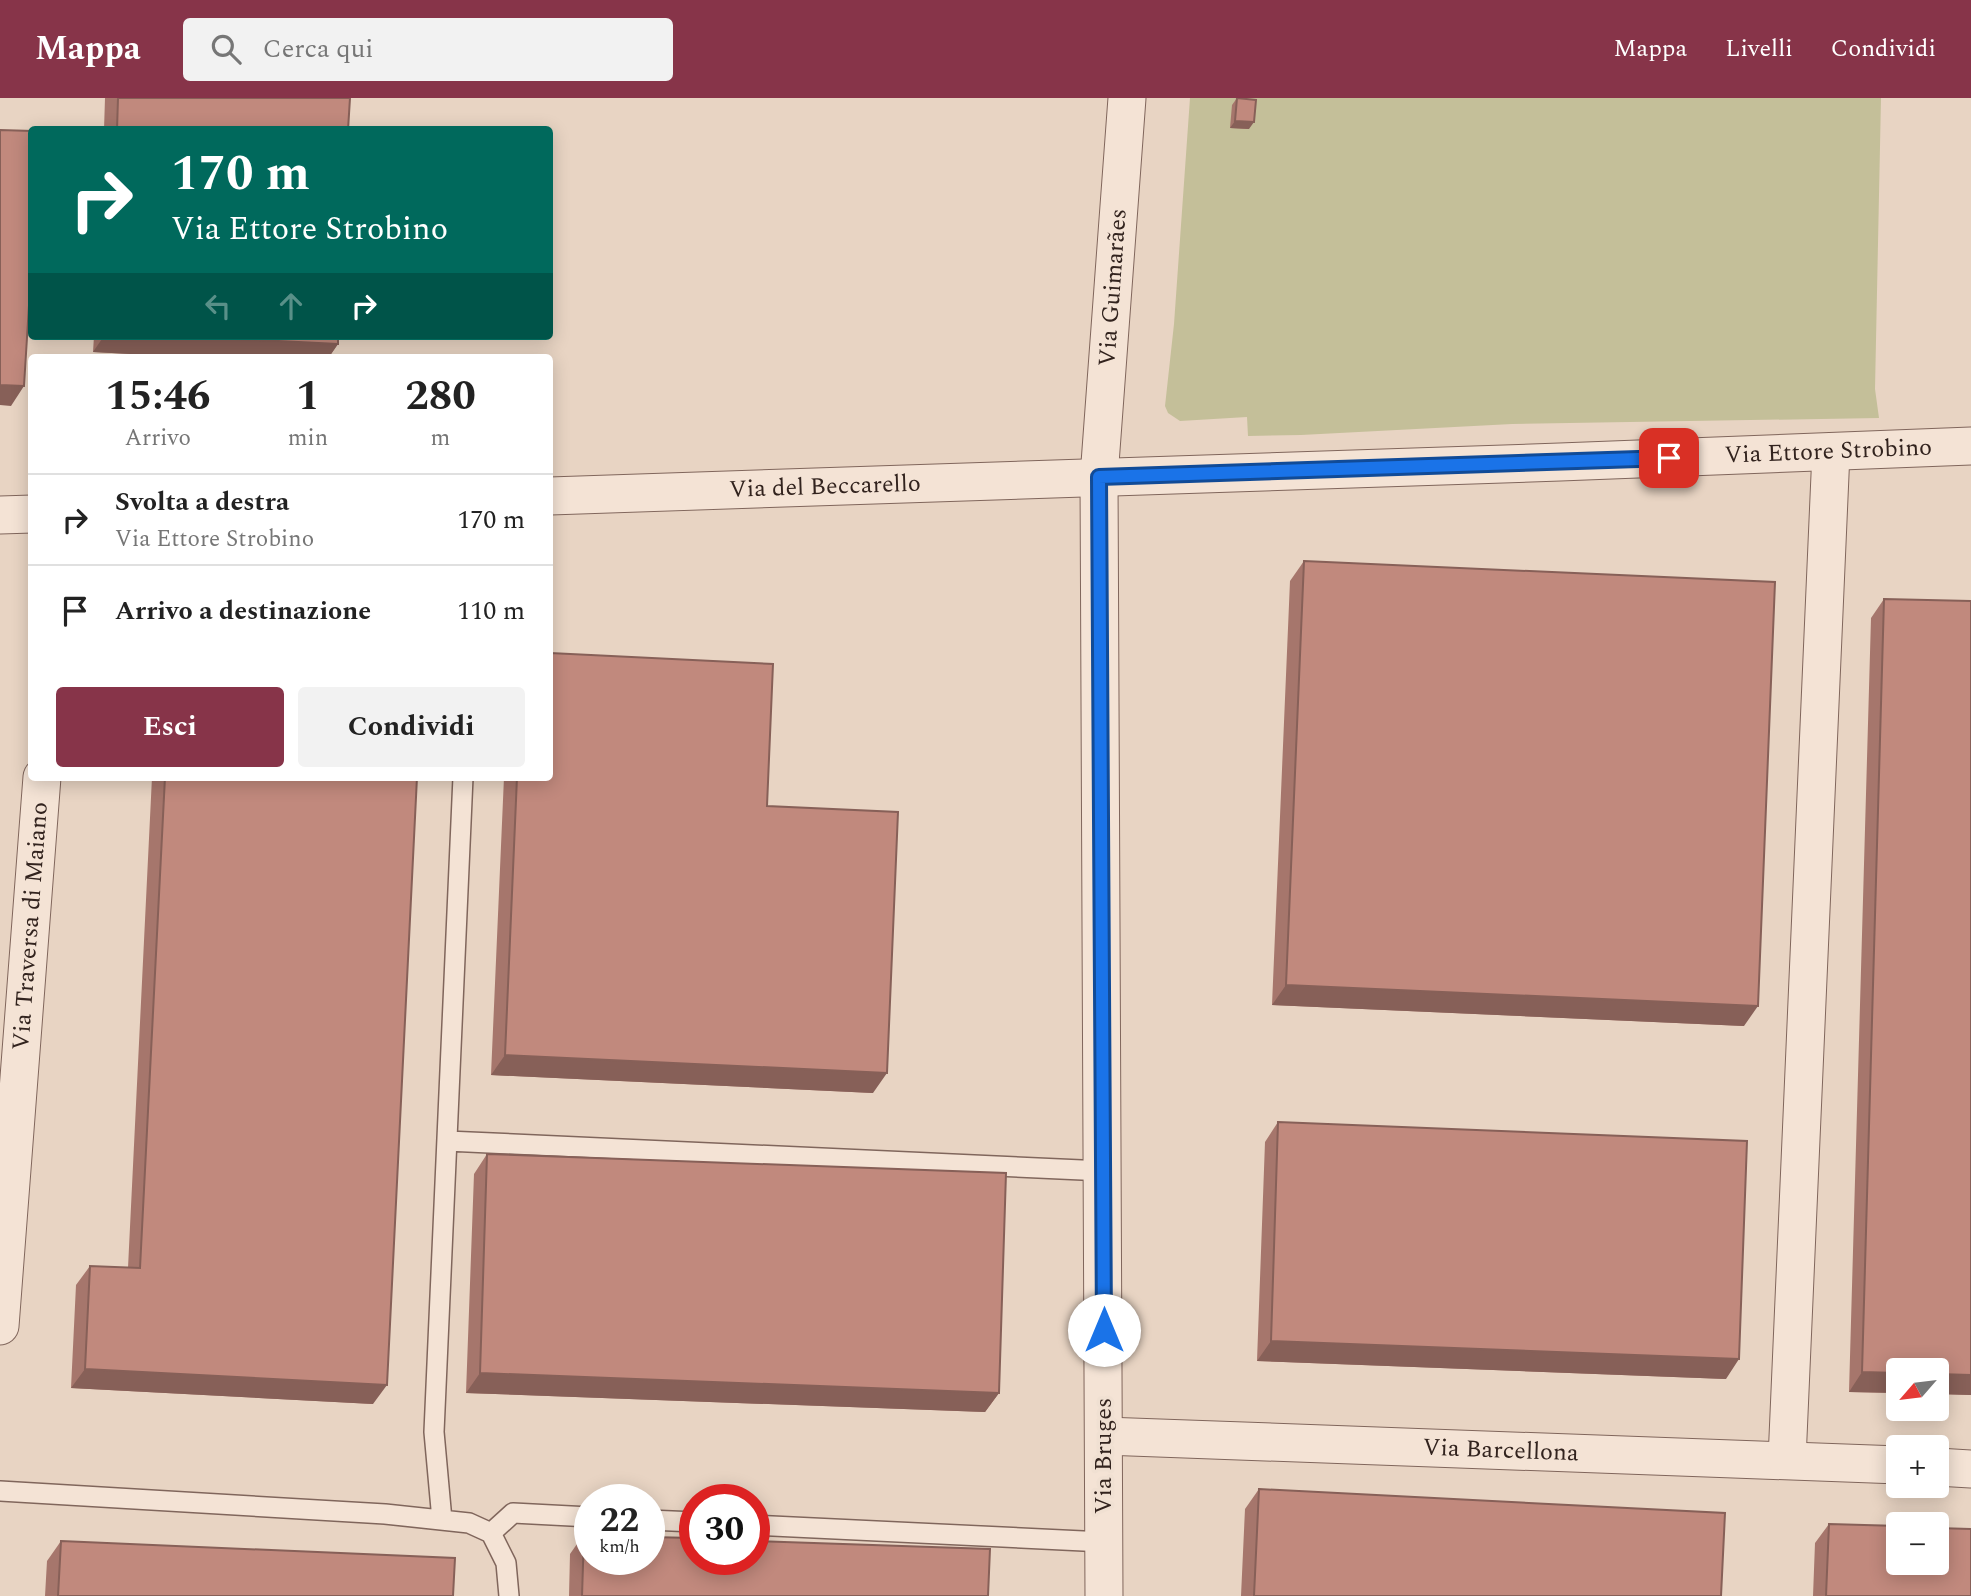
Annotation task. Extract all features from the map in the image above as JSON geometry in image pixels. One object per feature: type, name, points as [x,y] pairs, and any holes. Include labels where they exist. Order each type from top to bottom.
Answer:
[{"type":"street","name":"Via Guimarães","points":[[1099,477],[1127,98]]},
{"type":"street","name":"Via Ettore Strobino","points":[[1099,477],[1971,446]]},
{"type":"street","points":[[1787,1461],[1831,452]]},
{"type":"street","name":"Via del Beccarello","points":[[553,496],[1099,477]]},
{"type":"street","name":"Via Bruges","points":[[1099,477],[1104,1596]]},
{"type":"street","points":[[0,515],[28,514]]},
{"type":"street","name":"Via Traversa di Maiano","points":[[0,1326],[41,781]]},
{"type":"street","name":"Via Barcellona","points":[[1104,1436],[1886,1465]]},
{"type":"street","points":[[1949,1468],[1971,1469]]},
{"type":"lane","points":[[442,1520],[434,1432],[463,781]]},
{"type":"lane","points":[[447,1141],[1104,1171]]},
{"type":"lane","points":[[0,1492],[385,1514],[469,1522],[491,1533],[506,1563],[509,1596]]},
{"type":"lane","points":[[491,1533],[513,1513],[574,1516]]},
{"type":"lane","points":[[770,1526],[1104,1542]]},
{"type":"shaded area","points":[[1190,98],[1881,98],[1875,389],[1879,418],[1512,424],[1248,436],[1247,417],[1180,421],[1168,413],[1165,406],[1174,324]]},
{"type":"building","points":[[118,98],[350,98],[348,126],[117,126]]},
{"type":"building","points":[[1237,98],[1256,100],[1254,122],[1235,121]]},
{"type":"building","points":[[0,130],[28,131],[28,322],[24,386],[0,385]]},
{"type":"building","points":[[258,340],[338,340],[338,344]]},
{"type":"building","points":[[1304,561],[1775,582],[1758,1006],[1286,985]]},
{"type":"building","points":[[1884,599],[1971,601],[1971,1375],[1950,1374],[1950,1358],[1886,1358],[1886,1373],[1862,1372]]},
{"type":"building","points":[[553,653],[773,664],[767,806],[898,812],[887,1073],[505,1055],[517,781],[553,781]]},
{"type":"building","points":[[165,781],[417,781],[387,1385],[85,1369],[90,1266],[140,1268]]},
{"type":"building","points":[[1278,1122],[1747,1141],[1739,1359],[1271,1341]]},
{"type":"building","points":[[487,1154],[1006,1173],[999,1393],[480,1373]]},
{"type":"building","points":[[1259,1489],[1725,1513],[1721,1596],[1254,1596]]},
{"type":"building","points":[[1829,1524],[1886,1526],[1886,1575],[1949,1575],[1949,1528],[1971,1529],[1971,1596],[1826,1596]]},
{"type":"building","points":[[665,1537],[679,1538],[679,1575],[770,1575],[770,1542],[990,1549],[988,1596],[582,1596],[583,1575],[665,1575]]},
{"type":"building","points":[[61,1541],[455,1558],[453,1596],[58,1596]]},
{"type":"route","points":[[1104,1330],[1099,477],[1669,458]]}]
